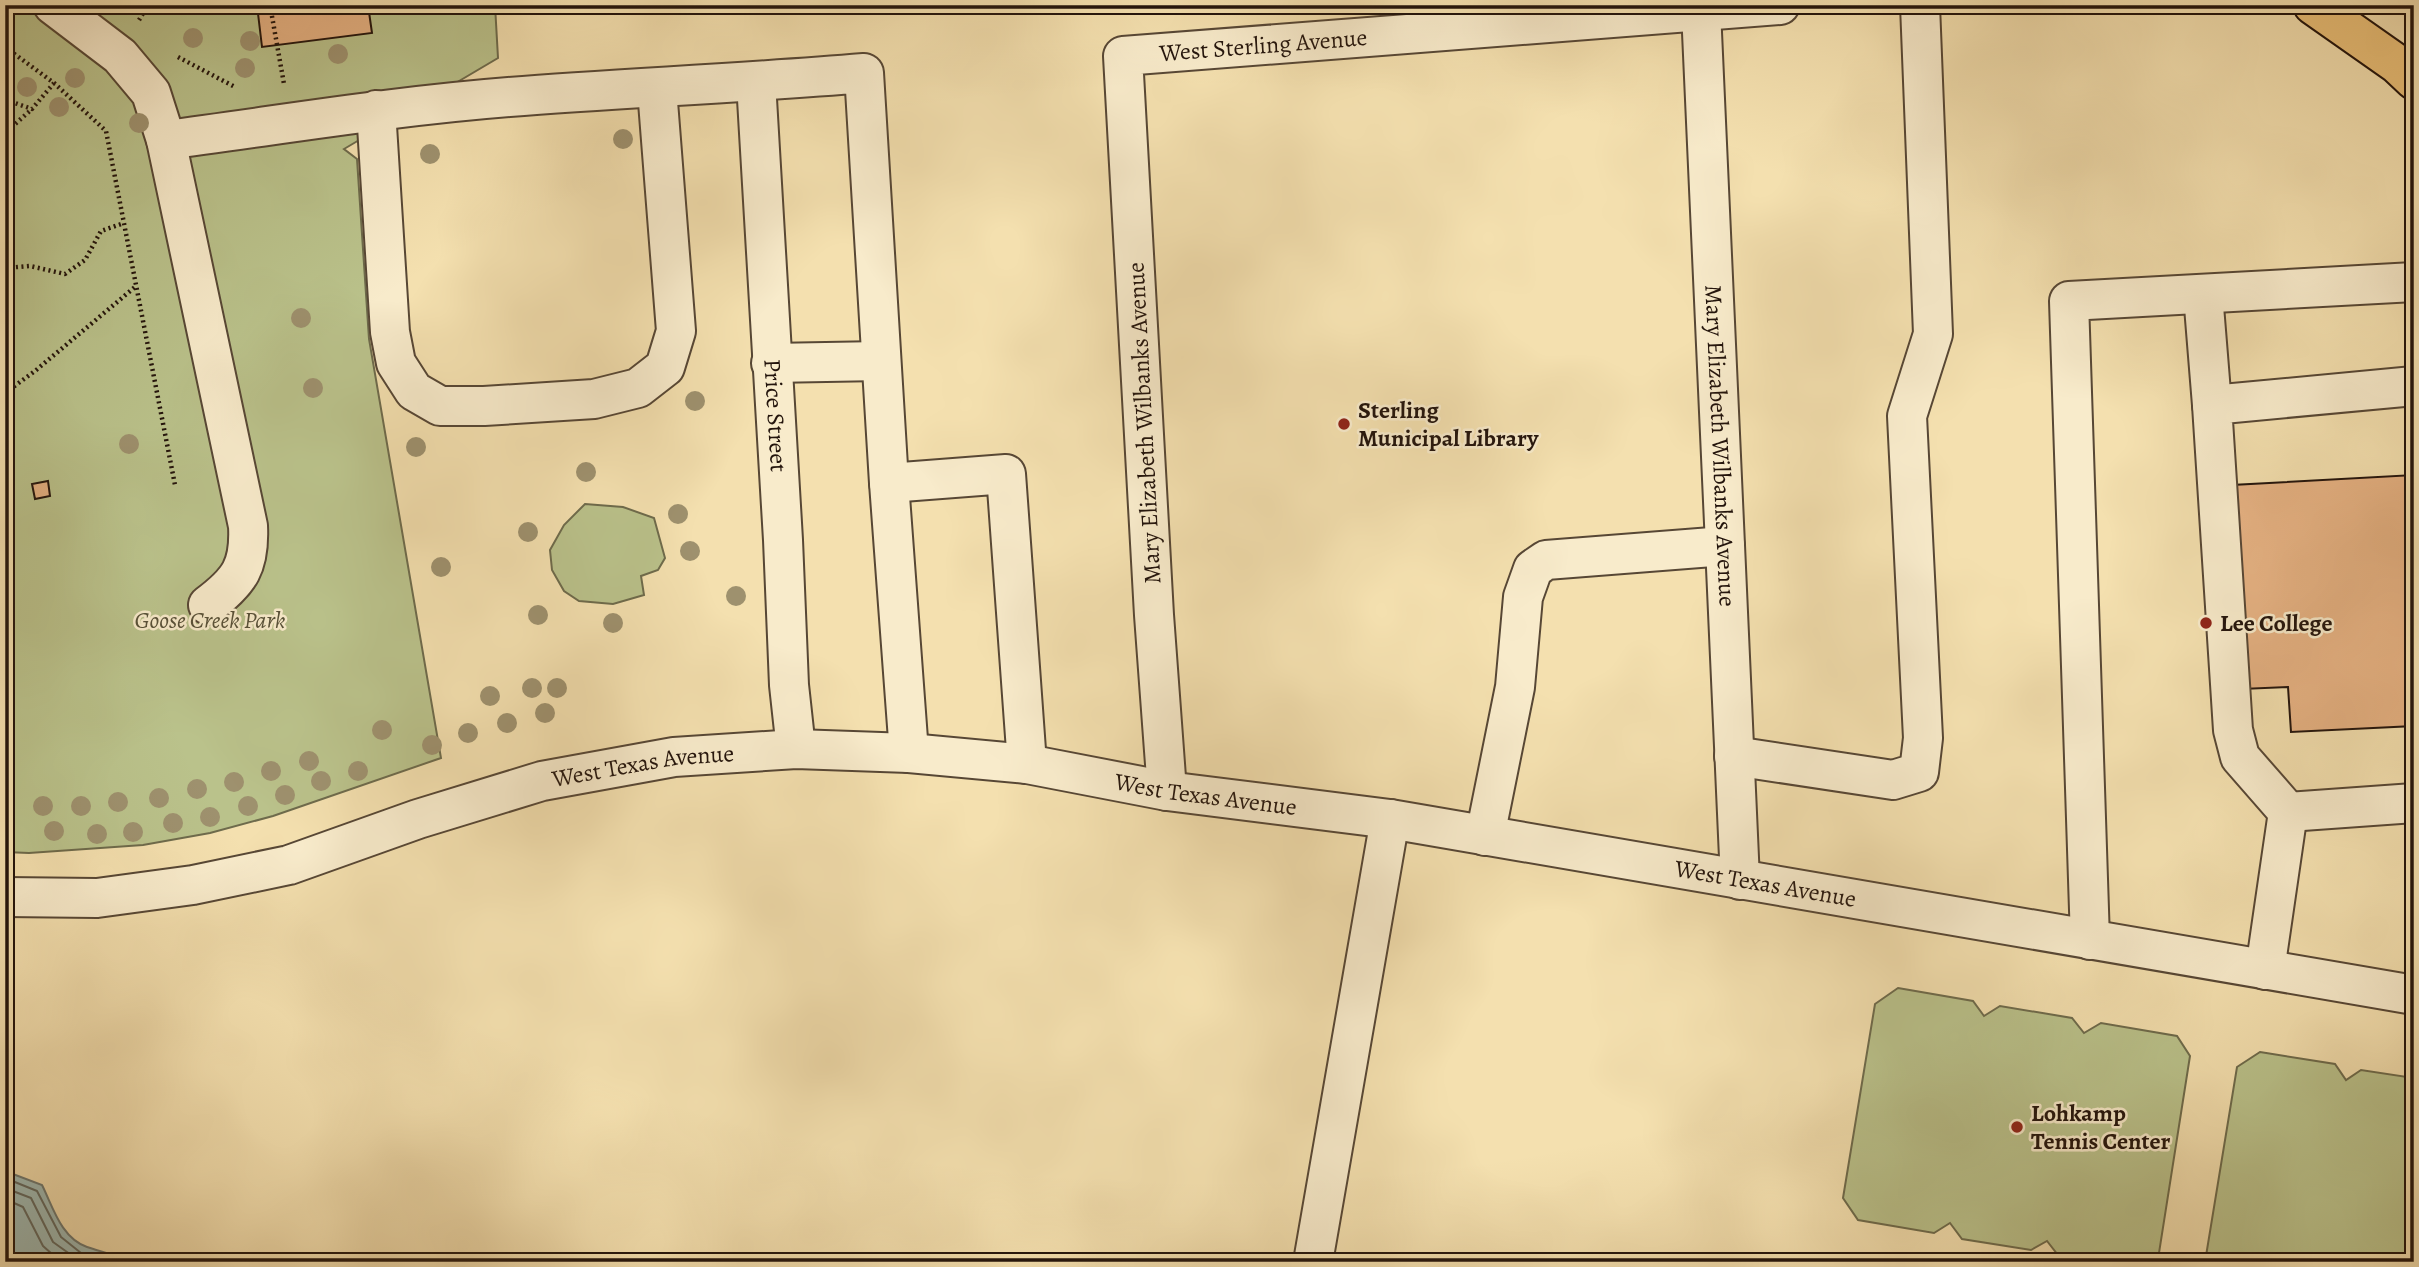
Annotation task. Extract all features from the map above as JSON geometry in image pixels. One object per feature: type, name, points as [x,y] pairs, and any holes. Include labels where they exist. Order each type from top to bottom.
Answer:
[{"type":"main road","points":[[2313,5],[2397,64],[2414,80]]},
{"type":"street","name":"West Sterling Avenue","points":[[1123,56],[1780,5]]},
{"type":"street","points":[[1734,756],[1893,780],[1919,772],[1923,738],[1907,416],[1933,334],[1920,5]]},
{"type":"street","points":[[62,8],[120,56],[151,93],[166,140],[248,526],[249,551],[240,573],[226,592],[208,605]]},
{"type":"street","name":"Mary Elizabeth Wilbanks Avenue","points":[[1701,10],[1740,880]]},
{"type":"street","name":"Mary Elizabeth Wilbanks Avenue","points":[[1123,56],[1153,601],[1167,791]]},
{"type":"street","points":[[166,140],[376,110],[509,97],[864,73],[909,753]]},
{"type":"street","name":"Price Street","points":[[756,82],[789,685],[796,750]]},
{"type":"street","points":[[376,110],[390,332],[396,363],[414,391],[440,406],[594,400],[638,388],[665,367],[676,331],[657,89]]},
{"type":"street","points":[[2090,940],[2069,301],[2402,285],[2414,282]]},
{"type":"street","points":[[2203,294],[2233,730],[2240,757],[2288,812],[2265,970]]},
{"type":"street","points":[[771,363],[881,361]]},
{"type":"street","points":[[2212,405],[2414,386]]},
{"type":"street","points":[[889,482],[1006,474],[1027,764]]},
{"type":"street","points":[[1485,836],[1515,687],[1523,597],[1533,569],[1546,560],[1725,546]]},
{"type":"street","name":"West Texas Avenue","points":[[5,897],[97,898],[193,885],[289,865],[418,819],[542,782],[674,757],[796,750],[909,753],[1027,764],[1167,791],[1390,819],[2414,995]]},
{"type":"street","points":[[2288,812],[2414,803]]},
{"type":"street","points":[[1313,1262],[1390,819]]},
{"type":"path","points":[[135,28],[148,5]]},
{"type":"path","points":[[270,5],[284,85],[273,87]]},
{"type":"path","points":[[5,47],[54,83],[106,131],[175,485]]},
{"type":"path","points":[[169,53],[242,90]]},
{"type":"path","points":[[5,127],[14,125],[33,109],[54,83]]},
{"type":"path","points":[[5,102],[33,109]]},
{"type":"path","points":[[5,268],[30,266],[65,274],[85,260],[101,231],[124,223]]},
{"type":"path","points":[[5,393],[135,287]]},
{"type":"green space","name":"Goose Creek Park","points":[[5,5],[495,5],[498,58],[344,149],[357,159],[369,339],[441,758],[273,816],[210,833],[143,845],[29,853],[5,852]]},
{"type":"green space","points":[[585,504],[623,507],[654,518],[665,558],[658,570],[641,576],[644,595],[613,604],[579,601],[564,591],[552,570],[550,550],[564,525]]},
{"type":"green space","name":"Lohkamp Tennis Center","points":[[1898,988],[1973,1001],[1984,1016],[2000,1006],[2072,1018],[2084,1033],[2101,1023],[2177,1036],[2190,1056],[2159,1253],[2145,1262],[2100,1262],[2058,1255],[2047,1241],[2031,1250],[1962,1239],[1950,1223],[1934,1233],[1858,1220],[1843,1198],[1875,1004]]},
{"type":"green space","name":"Lohkamp Tennis Center","points":[[2260,1052],[2335,1064],[2346,1080],[2361,1070],[2414,1078],[2414,1262],[2205,1262],[2237,1067]]},
{"type":"water","points":[[5,1171],[42,1185],[59,1221],[78,1243],[128,1262],[5,1262]]},
{"type":"building","points":[[257,5],[368,5],[372,33],[262,47]]},
{"type":"building","points":[[5,105],[13,105],[14,119],[5,120]]},
{"type":"building","points":[[2414,475],[2414,726],[2291,732],[2288,687],[2242,689],[2232,485]]},
{"type":"building","points":[[48,481],[50,496],[35,499],[32,484]]},
{"type":"place","name":"Sterling Municipal Library","points":[[1344,424]]},
{"type":"place","name":"Lee College","points":[[2206,623]]},
{"type":"place","name":"Lohkamp Tennis Center","points":[[2017,1127]]}]
